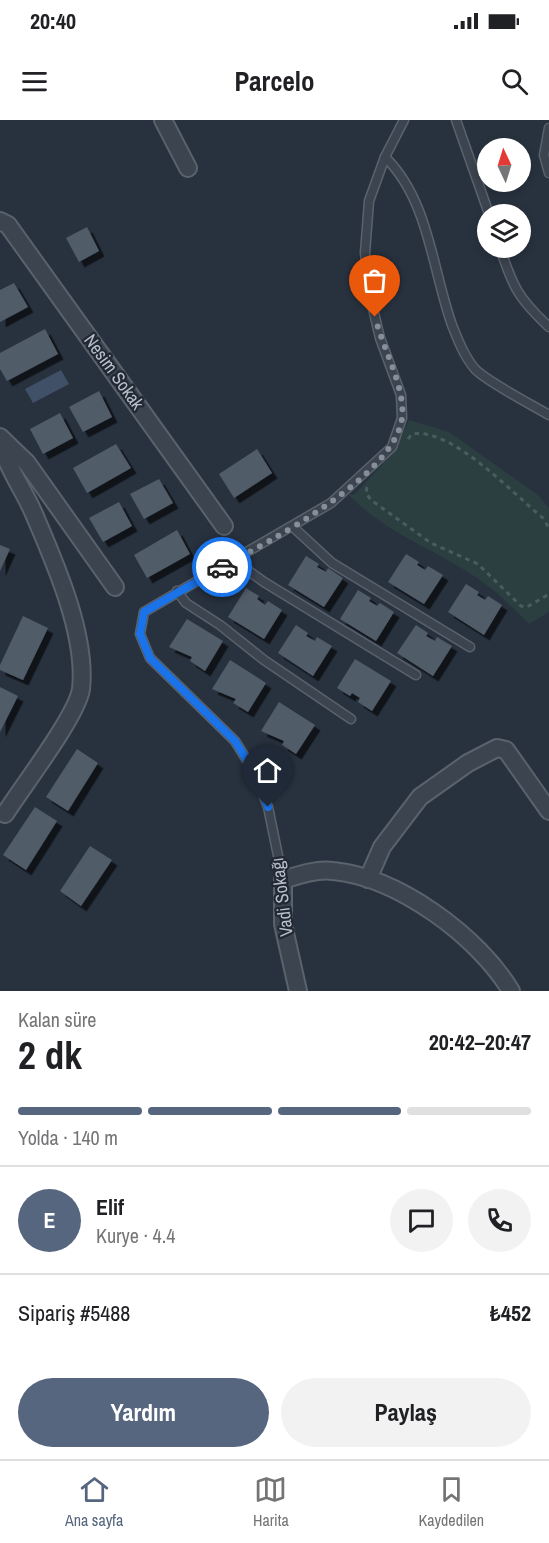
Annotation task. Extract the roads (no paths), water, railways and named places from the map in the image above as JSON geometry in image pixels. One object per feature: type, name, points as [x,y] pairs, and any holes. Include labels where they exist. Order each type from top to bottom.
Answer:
[{"type":"street","points":[[163,120],[188,168]]},
{"type":"street","name":"Nesim Sokak","points":[[0,221],[8,225],[224,526]]},
{"type":"street","points":[[0,438],[27,463],[116,587]]},
{"type":"street","points":[[0,438],[4,457],[33,512],[80,637],[81,690],[68,718],[5,814]]},
{"type":"street","points":[[368,879],[382,848],[420,797],[468,763],[497,748],[506,750],[549,811]]},
{"type":"street","points":[[283,880],[308,872],[332,871],[368,879],[414,901],[454,926],[511,991]]},
{"type":"street","name":"Vadi Sokağı","points":[[283,880],[284,924],[298,991]]},
{"type":"lane","points":[[351,719],[186,603],[177,591],[331,504],[392,447],[402,418],[401,395],[380,338],[370,296],[365,253],[369,201],[384,157],[404,120]]},
{"type":"lane","points":[[456,120],[485,204]]},
{"type":"lane","points":[[549,128],[544,154],[549,173]]},
{"type":"lane","points":[[384,157],[399,171],[412,193],[460,347],[476,370],[549,415]]},
{"type":"lane","points":[[503,258],[510,278],[523,303],[549,327]]},
{"type":"lane","points":[[293,527],[332,563],[470,647]]},
{"type":"lane","points":[[238,558],[246,569],[264,582],[416,675]]},
{"type":"lane","name":"Vadi Sokağı","points":[[177,591],[144,612],[140,634],[150,658],[235,741],[253,770],[268,807],[283,880]]},
{"type":"water","points":[[61,370],[69,384],[33,403],[25,389]]}]
